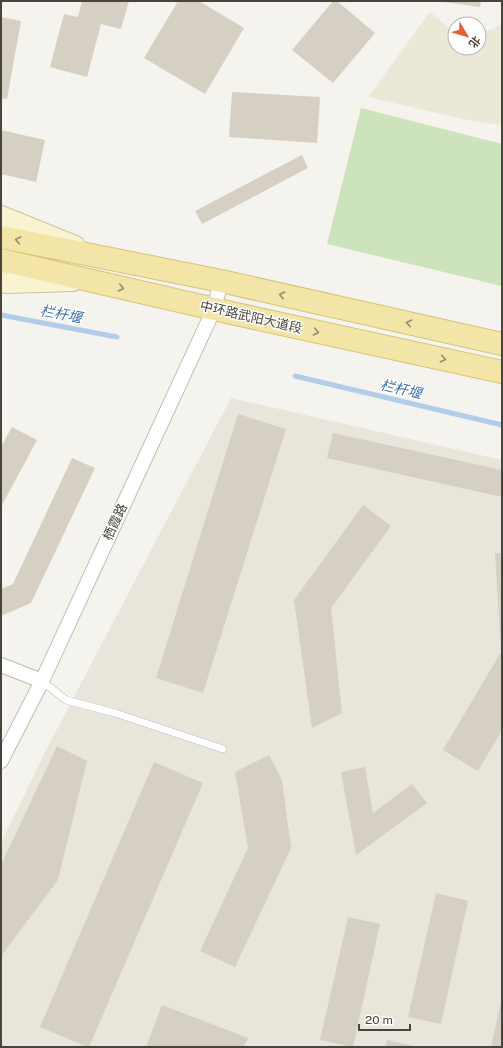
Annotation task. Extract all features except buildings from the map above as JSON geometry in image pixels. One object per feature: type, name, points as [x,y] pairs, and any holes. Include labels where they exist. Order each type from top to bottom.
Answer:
[{"type":"main road","points":[[1,216],[103,257]]},
{"type":"main road","points":[[1,237],[221,280],[502,344]]},
{"type":"main road","name":"中环路武阳大道段","points":[[1,260],[214,309],[502,372]]},
{"type":"main road","points":[[1,282],[92,281]]},
{"type":"street","name":"栖霞路","points":[[1,761],[42,681],[214,309],[221,280]]},
{"type":"street","points":[[1,665],[42,681]]},
{"type":"lane","points":[[42,681],[66,700],[115,713],[223,750]]},
{"type":"shaded area","points":[[430,12],[447,26],[447,56],[487,56],[487,31],[502,24],[502,125],[467,120],[368,97]]},
{"type":"shaded area","points":[[231,398],[502,460],[502,1047],[1,1047],[1,843],[46,750]]},
{"type":"green space","points":[[361,108],[502,144],[502,286],[327,244]]},
{"type":"waterway","name":"栏杆堰","points":[[1,315],[117,337]]},
{"type":"waterway","name":"栏杆堰","points":[[295,376],[502,425]]}]
